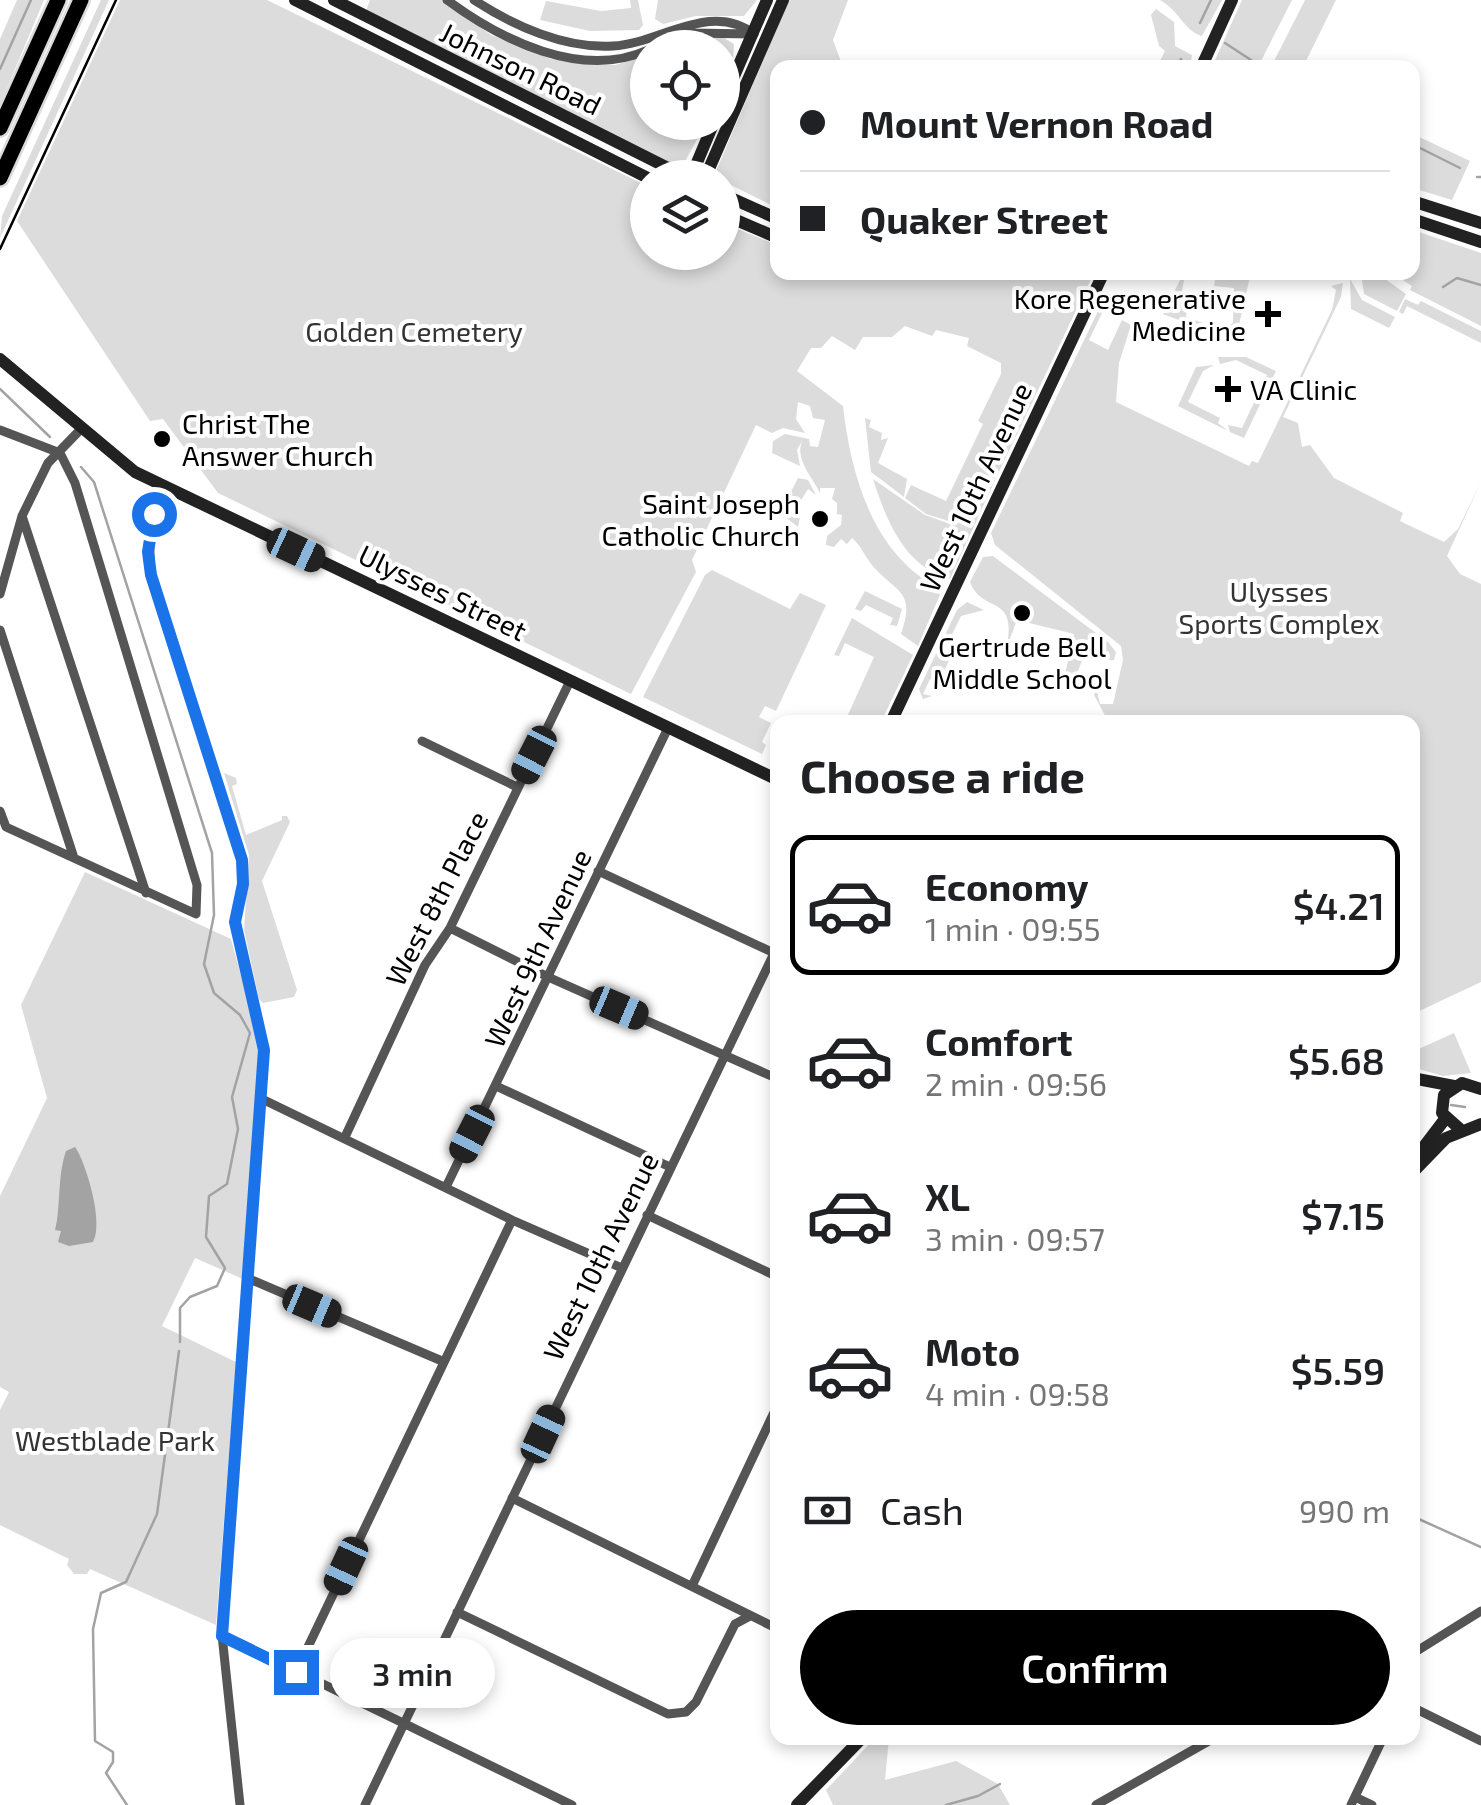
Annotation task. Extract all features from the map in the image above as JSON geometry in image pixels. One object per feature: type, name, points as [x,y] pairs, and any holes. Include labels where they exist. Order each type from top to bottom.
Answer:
[{"type":"highway","points":[[0,128],[58,0]]},
{"type":"highway","points":[[0,178],[81,0]]},
{"type":"street","points":[[298,0],[333,14],[353,10]]},
{"type":"street","name":"Johnson Road","points":[[298,0],[630,169]]},
{"type":"street","name":"Johnson Road","points":[[334,0],[657,160]]},
{"type":"street","points":[[448,0],[499,34],[560,56],[616,61],[630,55]]},
{"type":"street","points":[[474,0],[513,22],[568,41],[630,46]]},
{"type":"street","points":[[712,160],[759,36],[767,0]]},
{"type":"street","points":[[740,71],[783,0]]},
{"type":"street","points":[[1204,60],[1232,0]]},
{"type":"street","points":[[740,35],[759,36]]},
{"type":"street","points":[[740,202],[770,215]]},
{"type":"street","points":[[1420,203],[1481,223]]},
{"type":"street","points":[[740,222],[770,235]]},
{"type":"street","points":[[1420,222],[1481,242]]},
{"type":"street","name":"West 10th Avenue","points":[[894,715],[1100,280]]},
{"type":"street","name":"Ulysses Street","points":[[1,360],[134,472],[770,776]]},
{"type":"street","points":[[0,594],[22,516],[48,463],[80,430]]},
{"type":"street","points":[[0,431],[60,454],[75,483],[197,884],[196,914],[6,827],[0,810]]},
{"type":"street","points":[[166,487],[149,536],[151,575],[242,860],[243,884],[235,922],[261,1021],[262,1098],[222,1636],[240,1805]]},
{"type":"street","points":[[22,516],[146,892]]},
{"type":"street","points":[[0,630],[74,858]]},
{"type":"street","name":"West 8th Place","points":[[345,1137],[426,965],[450,928],[570,681]]},
{"type":"street","name":"West 9th Avenue","points":[[446,1187],[668,728]]},
{"type":"street","points":[[422,741],[518,787]]},
{"type":"street","points":[[598,871],[770,946]]},
{"type":"street","points":[[450,928],[548,977],[770,1075]]},
{"type":"street","name":"West 10th Avenue","points":[[364,1805],[770,961]]},
{"type":"street","points":[[1420,1082],[1472,1084],[1481,1089]]},
{"type":"street","points":[[496,1086],[670,1166]]},
{"type":"street","points":[[1420,1086],[1461,1130]]},
{"type":"street","points":[[1420,1149],[1443,1113],[1454,1086]]},
{"type":"street","points":[[262,1098],[512,1220],[622,1268]]},
{"type":"street","points":[[1420,1165],[1446,1138],[1481,1124]]},
{"type":"street","points":[[648,1215],[770,1273]]},
{"type":"street","points":[[296,1672],[512,1220]]},
{"type":"street","points":[[247,1278],[442,1360]]},
{"type":"street","points":[[692,1586],[770,1421]]},
{"type":"street","points":[[512,1498],[770,1625]]},
{"type":"street","points":[[1420,1649],[1481,1611]]},
{"type":"street","points":[[458,1612],[668,1714],[686,1712],[696,1702],[735,1624],[750,1616]]},
{"type":"street","points":[[222,1636],[572,1805]]},
{"type":"street","points":[[1420,1711],[1481,1740]]},
{"type":"street","points":[[797,1805],[855,1745]]},
{"type":"street","points":[[1096,1805],[1202,1745]]},
{"type":"street","points":[[1372,1805],[1353,1801],[1380,1745]]},
{"type":"street","points":[[1116,1793],[1123,1805]]},
{"type":"green space","points":[[17,0],[44,0],[0,105],[0,39]]},
{"type":"green space","points":[[101,0],[109,0],[0,238],[2,216]]},
{"type":"green space","name":"Golden Cemetery","points":[[120,0],[267,0],[630,178],[630,270],[740,270],[740,230],[770,242],[770,280],[1091,280],[997,476],[952,522],[926,514],[905,498],[911,485],[946,501],[983,424],[978,421],[1001,374],[1001,363],[967,346],[969,338],[936,330],[932,336],[905,326],[892,337],[863,337],[855,350],[832,336],[821,348],[811,348],[797,371],[843,406],[852,460],[882,535],[918,575],[942,590],[918,646],[901,634],[906,609],[902,594],[872,565],[855,541],[852,538],[847,544],[841,539],[834,547],[826,545],[827,536],[841,525],[842,515],[837,514],[837,503],[832,499],[835,488],[820,488],[820,493],[805,467],[800,453],[803,439],[797,450],[800,466],[772,453],[773,441],[785,434],[809,439],[810,446],[818,447],[825,420],[813,418],[810,406],[798,402],[796,419],[805,433],[783,428],[772,433],[756,425],[692,560],[696,572],[631,694],[218,493],[163,419],[150,421],[17,221]]},
{"type":"green space","points":[[370,0],[443,0],[491,35],[551,59],[615,65],[630,61],[630,140],[697,140],[686,160],[664,160],[366,11]]},
{"type":"green space","points":[[630,0],[638,0],[643,25],[639,30],[590,31],[540,20],[546,1],[601,11],[631,8]]},
{"type":"green space","points":[[658,0],[757,0],[744,16],[696,16],[663,24],[655,19]]},
{"type":"green space","points":[[789,0],[848,0],[833,40],[840,60],[770,60],[770,204],[740,190],[740,160],[721,160],[729,140],[740,140],[740,115]]},
{"type":"green space","points":[[1160,0],[1222,0],[1202,36]]},
{"type":"green space","points":[[1242,0],[1292,0],[1262,60],[1215,60]]},
{"type":"green space","points":[[1305,0],[1336,0],[1306,60],[1275,60]]},
{"type":"green space","points":[[1156,9],[1174,22],[1175,46],[1192,55],[1191,60],[1160,60],[1165,51],[1159,46],[1151,15]]},
{"type":"green space","points":[[1420,137],[1470,161],[1452,200],[1420,190]]},
{"type":"green space","points":[[1420,232],[1481,253],[1481,326],[1410,290],[1412,286],[1403,280],[1420,280]]},
{"type":"green space","points":[[1180,280],[1184,280],[1180,302],[1189,294],[1186,317],[1206,324],[1205,330],[1163,314]]},
{"type":"green space","points":[[1215,280],[1249,280],[1238,329],[1223,329],[1233,323],[1234,288],[1214,286]]},
{"type":"green space","points":[[1350,280],[1362,300],[1395,317],[1389,328],[1351,309]]},
{"type":"green space","points":[[1362,280],[1387,280],[1406,294],[1397,311],[1364,294]]},
{"type":"green space","name":"Ulysses Sports Complex","points":[[1343,283],[1341,297],[1283,417],[1298,423],[1302,447],[1310,445],[1334,478],[1403,513],[1400,521],[1444,542],[1458,529],[1481,482],[1447,556],[1460,574],[1481,584],[1481,982],[1420,1011],[1420,715],[1105,715],[1094,695],[1096,687],[1100,704],[1113,704],[1123,660],[1121,646],[995,545],[991,533],[1100,307],[1108,310],[1103,311],[1089,340],[1108,350],[1122,320],[1131,325],[1119,363],[1116,402],[1249,466],[1252,461],[1258,463],[1332,310],[1336,290],[1331,286]]},
{"type":"green space","points":[[1405,299],[1418,305],[1421,301],[1481,331],[1481,343],[1407,306],[1403,314],[1399,312]]},
{"type":"green space","points":[[1218,357],[1246,357],[1276,371],[1244,438],[1230,432],[1228,425],[1242,428],[1267,375],[1236,360],[1220,364]]},
{"type":"green space","points":[[1214,365],[1203,371],[1188,402],[1220,418],[1218,423],[1228,431],[1178,406],[1196,367]]},
{"type":"green space","points":[[865,418],[871,420],[869,427],[882,433],[881,440],[888,438],[878,463],[907,479],[904,497],[871,472]]},
{"type":"green space","points":[[798,478],[808,480],[816,495],[808,489],[795,510],[801,512],[798,527],[780,513]]},
{"type":"green space","points":[[996,478],[950,579],[934,573],[909,553],[891,525],[873,479],[925,515],[950,524],[962,519]]},
{"type":"green space","points":[[993,556],[1108,642],[1116,652],[1114,660],[1108,660],[1106,652],[1087,648],[1078,671],[1080,677],[1065,674],[1074,634],[1017,620],[1006,649],[1008,619],[970,582],[983,557]]},
{"type":"green space","points":[[712,570],[790,609],[800,593],[826,605],[776,711],[765,706],[759,717],[770,722],[762,754],[643,697],[705,575]]},
{"type":"green space","points":[[865,591],[902,609],[897,626],[890,625],[893,618],[866,605],[861,611],[855,609]]},
{"type":"green space","points":[[967,602],[984,610],[961,616],[944,651],[954,651],[939,680],[930,679],[923,694],[932,696],[923,699],[919,689],[957,610]]},
{"type":"green space","points":[[852,618],[913,655],[884,715],[848,715],[874,657],[845,643],[839,656],[834,655]]},
{"type":"green space","points":[[224,773],[236,778],[237,784],[232,786],[246,835],[282,820],[282,816],[290,822],[262,881],[297,990],[294,997],[263,1003],[259,999],[244,930],[249,855]]},
{"type":"green space","name":"Westblade Park","points":[[85,872],[231,939],[259,1041],[243,1279],[195,1258],[162,1326],[236,1362],[216,1625],[90,1569],[87,1574],[74,1574],[67,1565],[69,1559],[0,1525],[0,1410],[9,1392],[0,1387],[0,1196],[47,1098],[21,1005]]},
{"type":"green space","points":[[1454,1033],[1471,1073],[1443,1076],[1420,1069],[1420,1048]]},
{"type":"green space","points":[[868,1745],[888,1745],[885,1780],[956,1761],[998,1784],[1010,1805],[833,1805],[826,1790]]},
{"type":"shaded area","points":[[75,1147],[92,1191],[97,1220],[93,1242],[69,1246],[58,1242],[61,1231],[55,1230],[63,1161],[66,1151]]},
{"type":"waterway","points":[[0,69],[31,0]]},
{"type":"waterway","points":[[1200,23],[1211,0]]},
{"type":"waterway","points":[[1225,43],[1251,60]]},
{"type":"waterway","points":[[1420,148],[1460,168]]},
{"type":"waterway","points":[[1443,287],[1457,278],[1481,285]]},
{"type":"waterway","points":[[0,389],[50,437]]},
{"type":"waterway","points":[[81,467],[94,482],[212,853],[214,915],[204,964],[214,993],[240,1015],[250,1033],[232,1097],[238,1129],[227,1184],[209,1196],[206,1237],[225,1268],[217,1286],[190,1297],[180,1308],[180,1342]]},
{"type":"waterway","points":[[1451,1105],[1465,1107]]},
{"type":"waterway","points":[[127,1805],[106,1773],[113,1762],[113,1752],[95,1741],[93,1629],[101,1593],[126,1582],[157,1514],[179,1351]]},
{"type":"waterway","points":[[1420,1520],[1481,1547]]},
{"type":"waterway","points":[[946,1805],[978,1796],[1000,1784]]},
{"type":"tram line","points":[[0,249],[116,0]]},
{"type":"place","name":"Kore Regenerative Medicine","points":[[1268,314]]},
{"type":"place","name":"VA Clinic","points":[[1228,389]]},
{"type":"place","name":"Christ The Answer Church","points":[[162,439]]},
{"type":"place","name":"Saint Joseph Catholic Church","points":[[820,519]]},
{"type":"place","name":"Gertrude Bell Middle School","points":[[1022,613]]},
{"type":"route","points":[[154,514],[148,552],[151,575],[242,860],[243,884],[235,922],[261,1021],[264,1050],[222,1636],[296,1672]]}]
